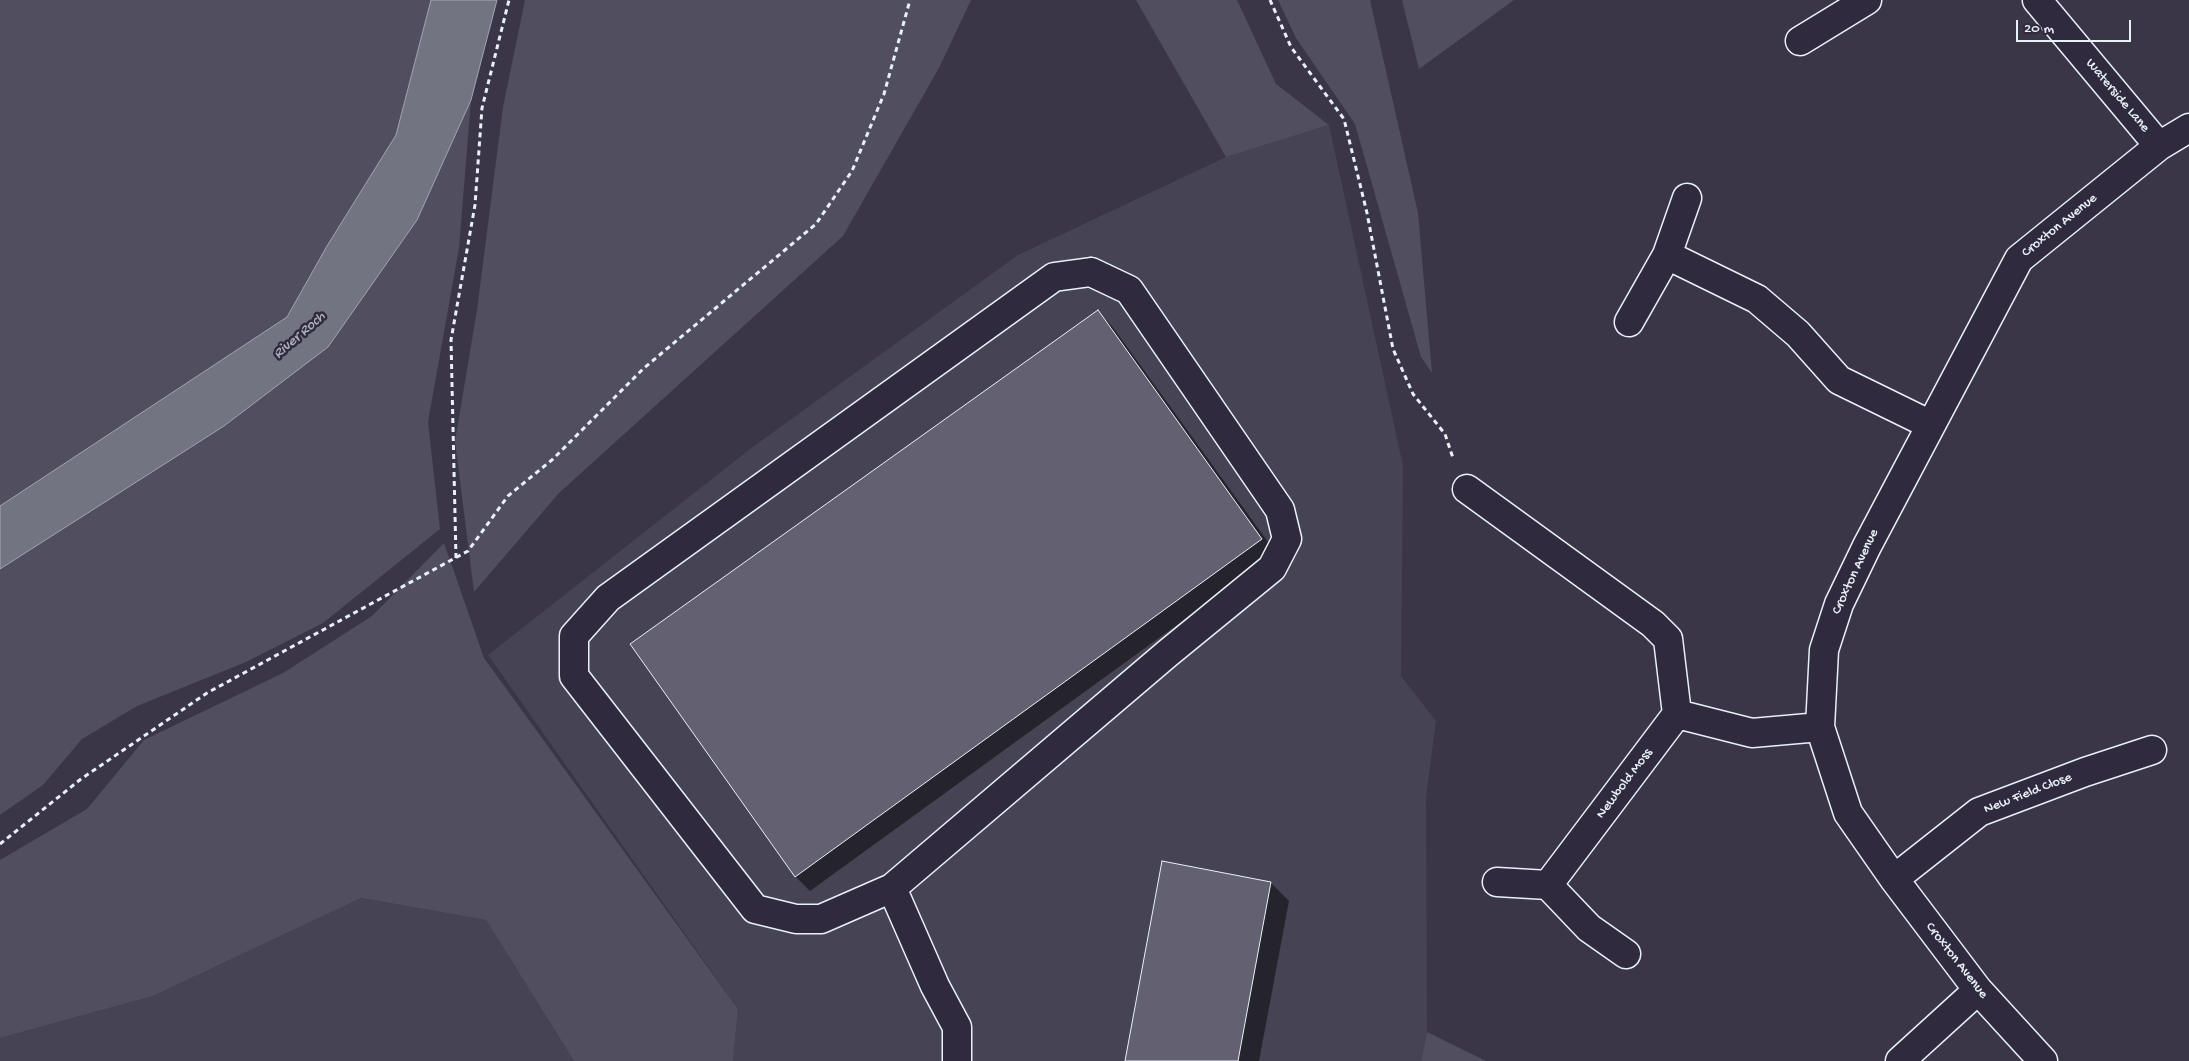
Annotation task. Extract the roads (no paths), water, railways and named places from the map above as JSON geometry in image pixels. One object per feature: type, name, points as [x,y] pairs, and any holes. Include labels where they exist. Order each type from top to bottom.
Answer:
[{"type":"street","points":[[1800,41],[1867,0]]},
{"type":"street","name":"Waterside Lane","points":[[2037,0],[2159,146]]},
{"type":"street","name":"Croxton Avenue","points":[[2043,1061],[1978,990],[1894,879],[1848,812],[1820,727],[1824,650],[1839,604],[2019,260],[2159,146],[2189,128]]},
{"type":"street","points":[[1629,322],[1667,255],[1688,198]]},
{"type":"street","points":[[1667,255],[1757,299],[1798,334],[1840,380],[1931,425]]},
{"type":"street","points":[[1091,272],[1129,290],[1280,510],[1287,539],[1272,568],[1168,653],[892,888],[821,920],[796,918],[755,909],[574,676],[574,636],[608,598],[1054,277],[1091,272]]},
{"type":"street","points":[[1467,489],[1653,624],[1668,639],[1678,714],[1752,733],[1820,727]]},
{"type":"street","name":"Newbold Moss","points":[[1548,885],[1678,714]]},
{"type":"street","name":"New Field Close","points":[[1894,879],[1979,812],[2085,772],[2152,750]]},
{"type":"street","points":[[1497,882],[1548,885],[1589,928],[1626,954]]},
{"type":"street","points":[[892,888],[936,986],[957,1027],[957,1061]]},
{"type":"street","points":[[1900,1061],[1978,990]]},
{"type":"water","name":"River Roch","points":[[431,0],[497,0],[471,100],[417,220],[328,347],[224,426],[0,569],[0,506],[287,317],[327,246],[396,135]]}]
